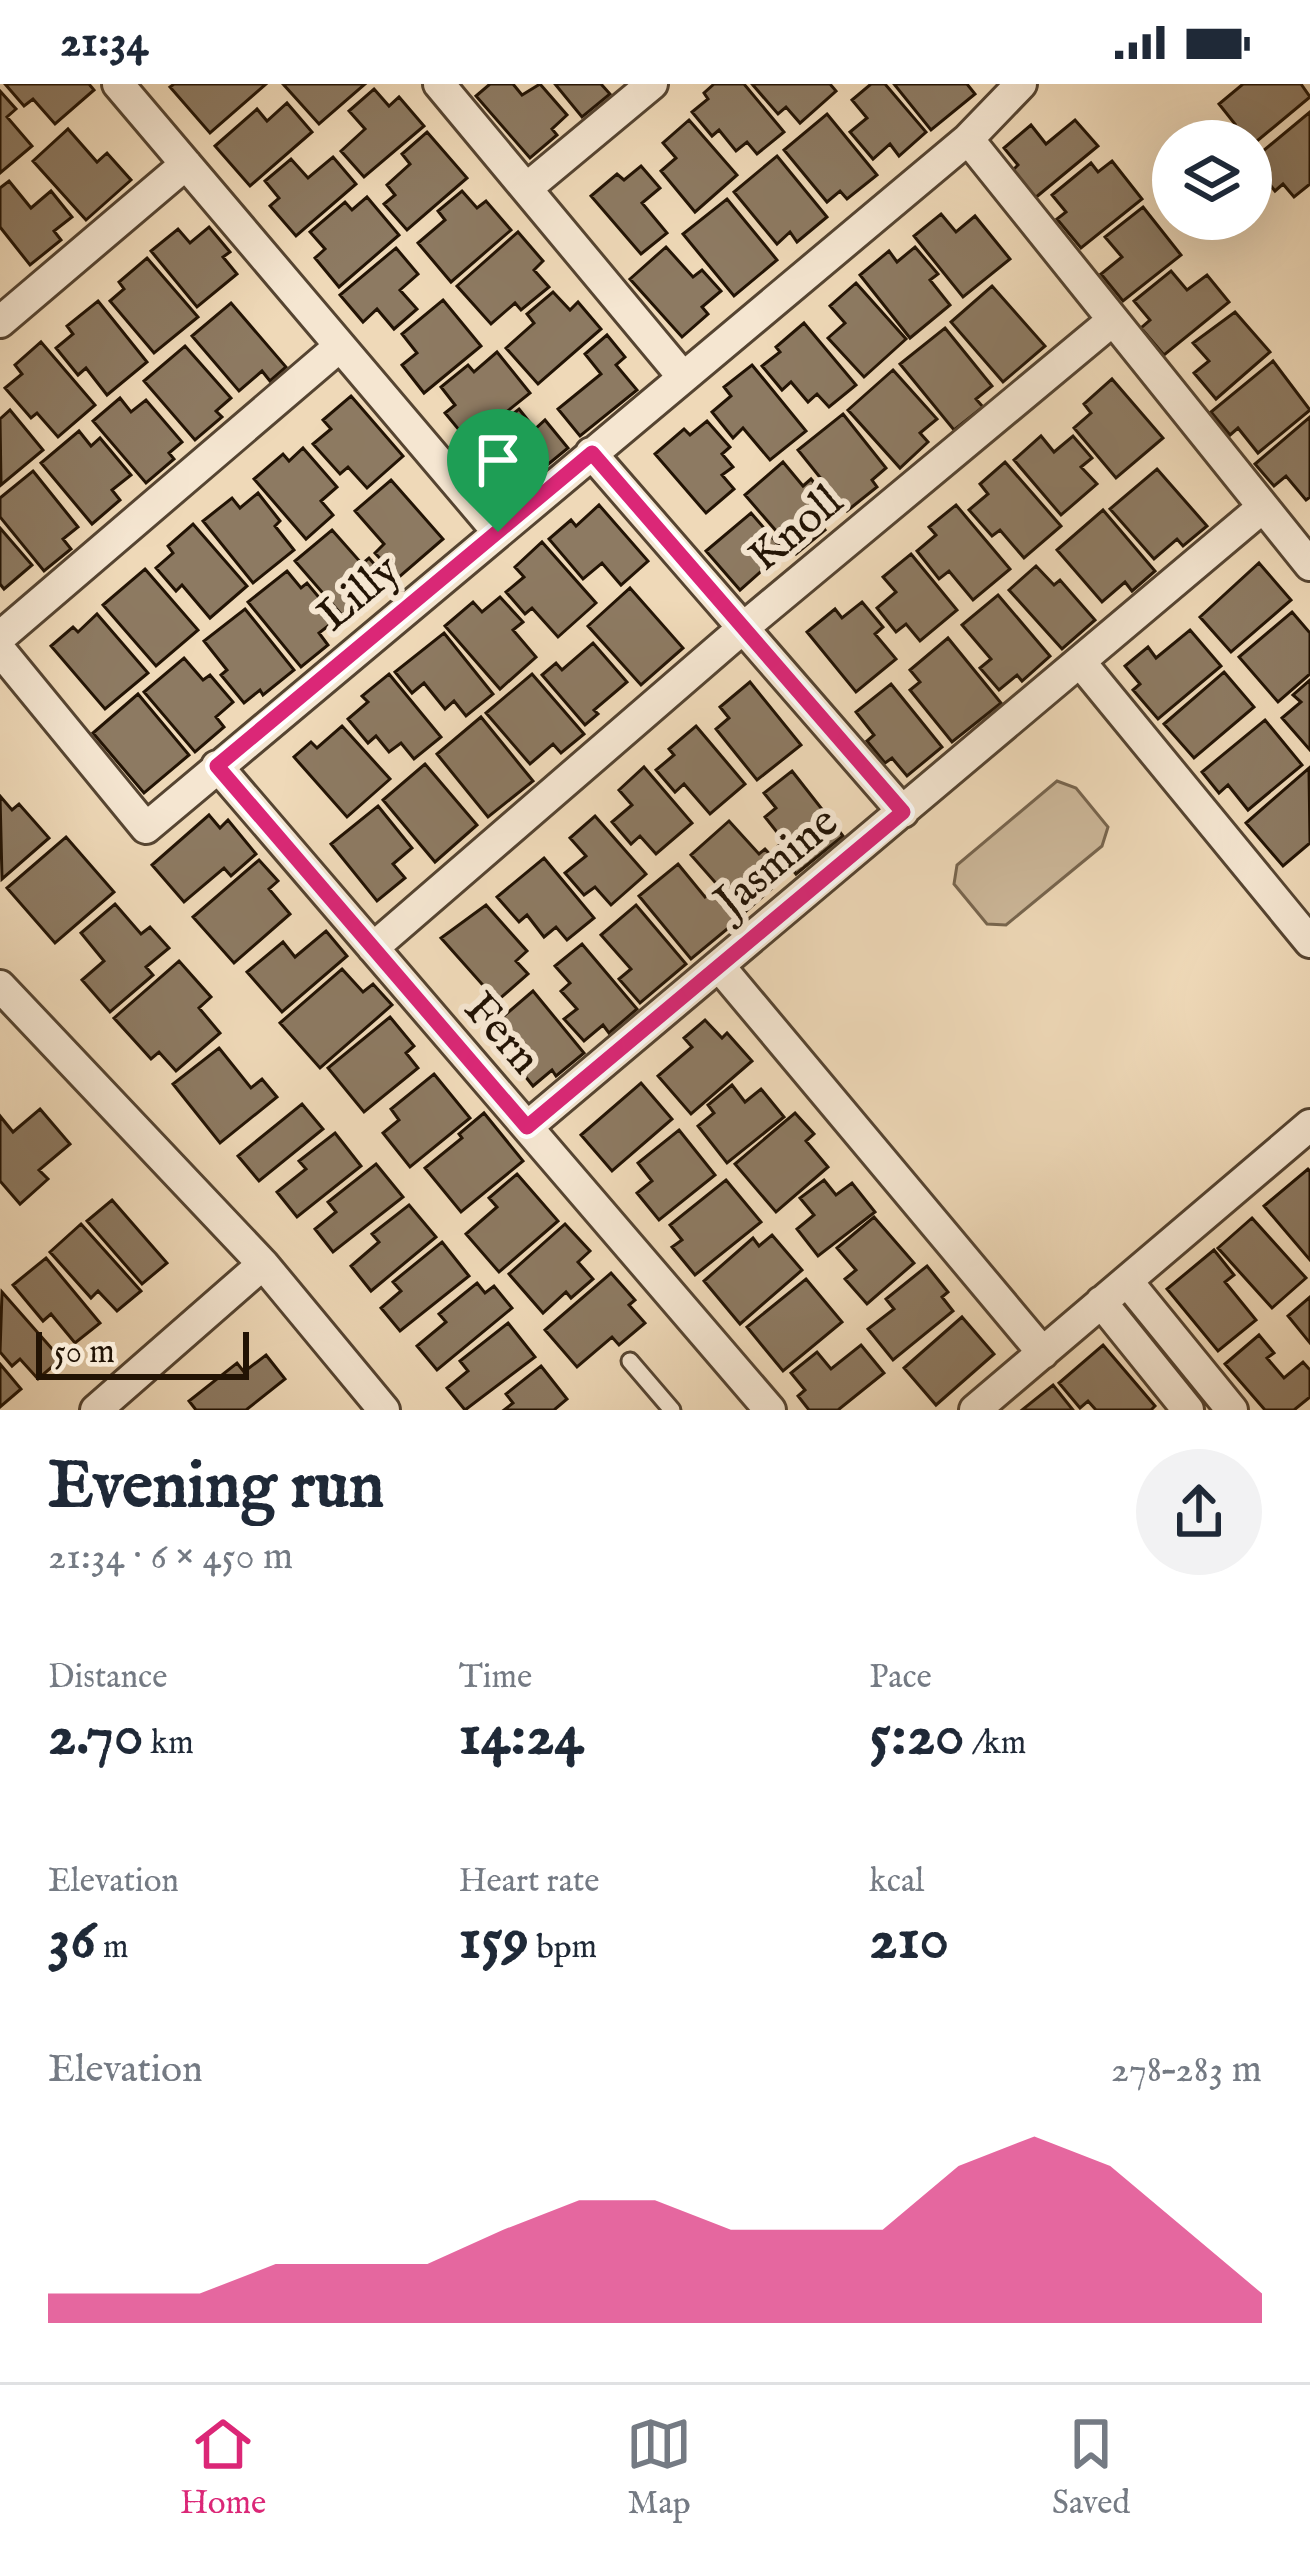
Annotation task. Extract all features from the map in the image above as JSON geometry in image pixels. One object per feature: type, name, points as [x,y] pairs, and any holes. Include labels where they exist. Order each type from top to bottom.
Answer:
[{"type":"street","points":[[118,84],[498,532]]},
{"type":"street","points":[[440,84],[683,377]]},
{"type":"street","points":[[526,188],[652,84]]},
{"type":"street","name":"Lilly","points":[[0,650],[146,828],[968,139],[1021,84]]},
{"type":"street","points":[[968,139],[1310,565]]},
{"type":"street","points":[[0,322],[185,164]]},
{"type":"street","name":"Knoll","points":[[373,948],[743,628],[1113,320]]},
{"type":"street","points":[[0,637],[340,346]]},
{"type":"street","points":[[592,453],[903,812]]},
{"type":"street","name":"Jasmine","points":[[527,1127],[1263,507]]},
{"type":"street","points":[[1081,663],[1310,942]]},
{"type":"street","name":"Fern","points":[[217,766],[770,1410]]},
{"type":"street","points":[[719,966],[1043,1353]]},
{"type":"street","points":[[6,1004],[263,1264],[384,1410]]},
{"type":"street","points":[[975,1410],[1310,1125]]},
{"type":"street","points":[[96,1410],[263,1264]]},
{"type":"street","points":[[1127,1281],[1232,1410]]},
{"type":"street","points":[[1102,1303],[1188,1410]]},
{"type":"lane","points":[[630,1361],[672,1410]]},
{"type":"shaded area","points":[[1057,781],[1076,788],[1108,827],[1102,846],[1006,925],[987,924],[954,884],[957,865]]},
{"type":"building","points":[[5,84],[89,84],[94,90],[55,124],[33,99],[24,106]]},
{"type":"building","points":[[266,84],[210,133],[170,87]]},
{"type":"building","points":[[283,84],[365,84],[319,124]]},
{"type":"building","points":[[490,84],[513,84],[522,95],[540,84],[567,115],[552,129],[557,135],[530,158],[476,96]]},
{"type":"building","points":[[555,84],[601,84],[610,94],[582,117]]},
{"type":"building","points":[[714,84],[744,84],[784,132],[757,154],[747,142],[736,151],[719,130],[712,136],[692,112],[708,99],[704,93]]},
{"type":"building","points":[[752,84],[830,84],[836,91],[800,123],[786,107],[778,114]]},
{"type":"building","points":[[871,84],[885,84],[926,132],[899,156],[890,144],[873,159],[850,132],[867,118],[852,100]]},
{"type":"building","points":[[894,84],[967,84],[975,94],[931,130]]},
{"type":"building","points":[[1243,84],[1301,84],[1310,97],[1272,129],[1272,120],[1232,120],[1219,104]]},
{"type":"building","points":[[374,89],[389,106],[399,97],[424,126],[364,177],[341,151],[365,129],[349,111]]},
{"type":"building","points":[[0,91],[16,109],[7,117],[32,146],[0,173]]},
{"type":"building","points":[[287,103],[312,132],[250,186],[215,146],[257,109],[267,121]]},
{"type":"building","points":[[1310,112],[1310,184],[1294,197],[1283,184],[1275,191],[1272,187],[1272,144]]},
{"type":"building","points":[[827,114],[877,175],[847,199],[840,191],[827,202],[784,150]]},
{"type":"building","points":[[689,120],[737,175],[695,212],[661,171],[676,158],[663,143]]},
{"type":"building","points":[[1075,120],[1098,146],[1035,198],[1013,170],[1018,165],[1004,148],[1031,125],[1046,144]]},
{"type":"building","points":[[68,129],[97,162],[107,153],[131,180],[86,220],[33,161]]},
{"type":"building","points":[[427,132],[467,178],[407,230],[384,204],[395,195],[387,185],[410,164],[402,154]]},
{"type":"building","points":[[777,156],[827,217],[797,242],[790,232],[777,244],[734,192]]},
{"type":"building","points":[[333,157],[356,184],[296,236],[270,206],[279,198],[265,181],[291,159],[308,178]]},
{"type":"building","points":[[1112,161],[1142,199],[1081,248],[1057,219],[1066,212],[1052,195],[1091,163],[1098,172]]},
{"type":"building","points":[[641,166],[660,188],[642,203],[667,233],[641,254],[591,196],[617,174],[624,180]]},
{"type":"building","points":[[9,181],[31,208],[51,191],[72,217],[54,231],[61,240],[30,265],[0,227],[0,188]]},
{"type":"building","points":[[462,191],[477,208],[486,201],[511,230],[451,282],[418,243],[445,220],[438,211]]},
{"type":"building","points":[[367,197],[399,235],[339,287],[315,258],[325,249],[310,232],[345,202],[352,210]]},
{"type":"building","points":[[727,199],[777,260],[734,296],[683,234]]},
{"type":"building","points":[[1143,207],[1152,218],[1152,240],[1169,240],[1181,255],[1123,301],[1101,274],[1122,257],[1105,237]]},
{"type":"building","points":[[941,214],[956,232],[975,216],[1010,259],[963,297],[914,236]]},
{"type":"building","points":[[209,227],[230,252],[223,257],[237,274],[197,307],[151,251],[178,229],[190,243]]},
{"type":"building","points":[[518,232],[543,261],[534,270],[549,287],[521,310],[515,303],[491,324],[457,286]]},
{"type":"building","points":[[666,247],[693,277],[702,270],[721,291],[702,307],[708,314],[682,337],[630,279]]},
{"type":"building","points":[[915,247],[938,274],[930,280],[950,305],[910,338],[860,275],[889,251],[897,262]]},
{"type":"building","points":[[396,248],[418,274],[400,290],[417,309],[394,329],[377,309],[363,322],[340,295]]},
{"type":"building","points":[[147,258],[198,317],[154,353],[110,301],[124,289],[119,282]]},
{"type":"building","points":[[1171,271],[1187,290],[1207,275],[1229,302],[1164,355],[1141,328],[1150,320],[1134,301]]},
{"type":"building","points":[[856,283],[906,339],[864,377],[828,338],[845,323],[830,306]]},
{"type":"building","points":[[992,286],[1045,346],[1003,382],[951,322]]},
{"type":"building","points":[[553,292],[570,310],[578,302],[601,329],[538,384],[506,348],[534,323],[527,314]]},
{"type":"building","points":[[443,300],[481,346],[424,393],[402,365],[417,353],[402,334]]},
{"type":"building","points":[[98,301],[147,362],[107,395],[86,368],[78,375],[56,348],[73,334],[67,326]]},
{"type":"building","points":[[231,303],[286,367],[270,381],[262,371],[239,391],[192,336]]},
{"type":"building","points":[[1235,312],[1270,352],[1216,399],[1194,373],[1209,361],[1193,343]]},
{"type":"building","points":[[804,323],[856,385],[829,407],[817,394],[808,402],[791,382],[782,390],[762,366]]},
{"type":"building","points":[[945,328],[992,386],[976,399],[983,407],[954,430],[900,364]]},
{"type":"building","points":[[607,335],[625,357],[616,365],[637,390],[580,436],[558,409],[601,374],[585,354]]},
{"type":"building","points":[[41,342],[95,405],[58,437],[37,413],[31,418],[5,388],[22,374],[15,365]]},
{"type":"building","points":[[185,346],[231,398],[216,411],[222,417],[195,440],[144,381]]},
{"type":"building","points":[[497,352],[530,393],[469,442],[445,413],[455,405],[441,387],[468,365],[474,372]]},
{"type":"building","points":[[1273,361],[1310,410],[1258,453],[1238,428],[1230,435],[1211,412]]},
{"type":"building","points":[[752,365],[806,431],[770,460],[743,428],[733,438],[712,412],[731,396],[724,387]]},
{"type":"building","points":[[893,370],[937,419],[920,433],[928,442],[900,468],[848,410]]},
{"type":"building","points":[[1112,379],[1163,438],[1116,478],[1074,428],[1091,413],[1084,404]]},
{"type":"building","points":[[351,396],[403,456],[367,488],[348,467],[340,474],[313,444],[331,429],[323,420]]},
{"type":"building","points":[[120,398],[131,412],[146,400],[182,442],[169,453],[174,459],[146,483],[93,421]]},
{"type":"building","points":[[519,409],[535,429],[545,420],[568,448],[513,493],[490,466],[503,456],[486,436]]},
{"type":"building","points":[[10,410],[43,450],[1,485],[0,419]]},
{"type":"building","points":[[843,414],[886,468],[872,480],[877,487],[847,511],[798,450]]},
{"type":"building","points":[[1310,417],[1310,497],[1306,500],[1286,476],[1274,486],[1255,464]]},
{"type":"building","points":[[707,421],[730,447],[722,454],[733,467],[722,475],[734,489],[706,513],[655,454],[684,429],[690,435]]},
{"type":"building","points":[[79,431],[91,446],[100,438],[131,475],[112,490],[120,500],[92,524],[41,463]]},
{"type":"building","points":[[1041,436],[1054,452],[1073,436],[1092,458],[1081,467],[1097,484],[1061,515],[1014,460]]},
{"type":"building","points":[[303,448],[337,487],[321,501],[333,515],[306,539],[254,479],[283,454],[289,461]]},
{"type":"building","points":[[783,462],[803,486],[811,479],[834,506],[817,520],[825,530],[796,554],[745,495]]},
{"type":"building","points":[[1005,462],[1061,526],[1024,558],[1000,530],[992,536],[969,510],[988,494],[980,484]]},
{"type":"building","points":[[1157,469],[1207,526],[1183,546],[1177,539],[1154,559],[1110,509]]},
{"type":"building","points":[[33,471],[78,527],[63,539],[71,549],[44,571],[0,517],[0,498]]},
{"type":"building","points":[[391,480],[443,539],[398,578],[375,553],[384,544],[355,511]]},
{"type":"building","points":[[258,493],[280,521],[275,526],[294,550],[253,583],[203,521],[232,498],[240,508]]},
{"type":"building","points":[[599,505],[648,561],[621,585],[602,563],[583,579],[549,539],[571,520],[576,526]]},
{"type":"building","points":[[956,505],[1010,569],[973,600],[949,571],[939,579],[917,551],[936,535],[929,527]]},
{"type":"building","points":[[1103,510],[1155,571],[1132,591],[1125,582],[1102,602],[1057,550]]},
{"type":"building","points":[[751,513],[784,551],[740,590],[706,551]]},
{"type":"building","points":[[193,524],[247,586],[210,618],[182,585],[176,591],[156,568],[173,553],[168,546]]},
{"type":"building","points":[[0,528],[32,565],[4,589],[0,584]]},
{"type":"building","points":[[332,530],[362,564],[369,558],[391,583],[347,621],[295,561]]},
{"type":"building","points":[[542,542],[596,603],[558,637],[532,608],[525,614],[506,592],[524,577],[515,567]]},
{"type":"building","points":[[911,554],[957,610],[920,641],[906,624],[896,632],[877,608],[896,592],[883,577]]},
{"type":"building","points":[[1259,563],[1291,600],[1231,652],[1200,617]]},
{"type":"building","points":[[1036,566],[1054,585],[1060,580],[1095,620],[1062,649],[1009,590]]},
{"type":"building","points":[[145,569],[198,630],[156,666],[103,605]]},
{"type":"building","points":[[287,571],[301,588],[307,583],[337,619],[319,633],[328,645],[301,667],[248,602]]},
{"type":"building","points":[[630,588],[683,648],[641,685],[588,626]]},
{"type":"building","points":[[998,595],[1050,656],[1022,681],[1017,675],[999,690],[980,668],[991,659],[962,625]]},
{"type":"building","points":[[500,597],[523,622],[513,630],[536,657],[500,689],[445,626],[473,602],[482,612]]},
{"type":"building","points":[[862,602],[883,627],[875,634],[896,659],[856,692],[807,632],[835,609],[842,618]]},
{"type":"building","points":[[245,609],[294,670],[263,695],[260,690],[244,703],[221,675],[227,670],[204,641]]},
{"type":"building","points":[[1292,612],[1310,633],[1310,674],[1278,702],[1239,657]]},
{"type":"building","points":[[97,614],[148,673],[105,709],[51,646],[73,627],[78,632]]},
{"type":"building","points":[[1190,630],[1221,666],[1158,719],[1133,690],[1140,684],[1125,666],[1148,647],[1156,658]]},
{"type":"building","points":[[444,633],[493,694],[466,716],[454,701],[445,709],[424,683],[412,693],[395,672]]},
{"type":"building","points":[[948,638],[1001,703],[952,742],[910,690],[920,682],[910,670]]},
{"type":"building","points":[[593,643],[627,682],[594,710],[598,714],[585,725],[542,675],[556,663],[562,670]]},
{"type":"building","points":[[184,658],[203,680],[210,675],[233,702],[216,717],[224,727],[195,752],[144,692]]},
{"type":"building","points":[[1224,672],[1254,707],[1194,758],[1164,724]]},
{"type":"building","points":[[389,674],[441,737],[414,759],[401,743],[389,752],[376,736],[368,743],[348,719],[368,702],[362,696]]},
{"type":"building","points":[[532,674],[584,734],[561,753],[553,744],[530,764],[486,713]]},
{"type":"building","points":[[1310,680],[1310,750],[1282,718],[1301,702],[1293,695]]},
{"type":"building","points":[[750,682],[801,745],[757,780],[716,729],[729,718],[720,707]]},
{"type":"building","points":[[891,684],[942,747],[907,776],[892,758],[885,763],[867,741],[874,735],[856,712]]},
{"type":"building","points":[[138,694],[189,755],[144,793],[93,733]]},
{"type":"building","points":[[481,717],[533,781],[488,817],[437,754]]},
{"type":"building","points":[[1265,720],[1302,765],[1248,810],[1228,785],[1219,793],[1202,772]]},
{"type":"building","points":[[342,726],[390,779],[347,817],[294,757],[311,742],[317,748]]},
{"type":"building","points":[[696,726],[745,784],[710,814],[684,784],[675,792],[656,770],[674,755],[669,749]]},
{"type":"building","points":[[425,764],[477,825],[435,862],[383,800]]},
{"type":"building","points":[[644,767],[692,823],[656,854],[640,836],[631,844],[612,822],[632,805],[619,790]]},
{"type":"building","points":[[1309,768],[1310,843],[1283,866],[1246,823]]},
{"type":"building","points":[[792,771],[843,836],[796,874],[776,848],[784,841],[765,817],[776,808],[764,793]]},
{"type":"building","points":[[0,796],[12,810],[19,804],[49,838],[2,879]]},
{"type":"building","points":[[378,806],[412,848],[393,864],[405,878],[377,901],[331,844]]},
{"type":"building","points":[[209,815],[220,828],[228,820],[256,854],[231,876],[224,868],[184,902],[152,865]]},
{"type":"building","points":[[595,816],[646,874],[611,905],[595,887],[584,895],[565,873],[586,856],[570,838]]},
{"type":"building","points":[[729,821],[759,854],[765,849],[788,874],[743,914],[691,855]]},
{"type":"building","points":[[66,837],[114,892],[55,943],[7,888]]},
{"type":"building","points":[[544,858],[594,918],[567,940],[556,927],[544,937],[527,915],[519,922],[497,897]]},
{"type":"building","points":[[259,860],[278,881],[269,889],[290,914],[234,963],[193,917]]},
{"type":"building","points":[[678,864],[705,897],[713,891],[738,920],[691,959],[639,896]]},
{"type":"building","points":[[115,904],[141,934],[150,927],[169,948],[146,967],[153,975],[110,1012],[82,980],[104,961],[81,933]]},
{"type":"building","points":[[486,905],[527,951],[516,961],[528,974],[497,1001],[441,938]]},
{"type":"building","points":[[636,905],[686,964],[640,1003],[619,979],[631,969],[601,935]]},
{"type":"building","points":[[326,931],[347,956],[282,1012],[247,972],[283,942],[295,957]]},
{"type":"building","points":[[582,944],[637,1009],[609,1033],[603,1025],[584,1041],[564,1019],[577,1009],[561,991],[570,983],[555,966]]},
{"type":"building","points":[[179,961],[211,997],[199,1008],[220,1033],[176,1071],[159,1052],[151,1059],[114,1018]]},
{"type":"building","points":[[342,969],[363,992],[373,984],[392,1005],[320,1068],[280,1023]]},
{"type":"building","points":[[533,991],[584,1053],[556,1076],[552,1070],[533,1086],[509,1056],[519,1047],[498,1021]]},
{"type":"building","points":[[390,1017],[414,1046],[406,1053],[418,1068],[364,1112],[328,1068]]},
{"type":"building","points":[[705,1020],[722,1038],[727,1033],[752,1061],[691,1114],[658,1076],[692,1047],[684,1038]]},
{"type":"building","points":[[219,1048],[251,1088],[262,1079],[277,1097],[220,1143],[173,1084]]},
{"type":"building","points":[[434,1074],[470,1118],[410,1167],[383,1133],[399,1120],[391,1109]]},
{"type":"building","points":[[641,1083],[672,1119],[612,1171],[581,1135]]},
{"type":"building","points":[[732,1085],[745,1102],[761,1089],[784,1117],[727,1163],[698,1126],[714,1113],[708,1105]]},
{"type":"building","points":[[302,1104],[323,1129],[259,1181],[238,1156]]},
{"type":"building","points":[[40,1109],[70,1144],[39,1170],[48,1179],[20,1204],[0,1181],[0,1116],[13,1132]]},
{"type":"building","points":[[484,1113],[523,1161],[461,1212],[425,1168]]},
{"type":"building","points":[[795,1113],[814,1134],[806,1141],[828,1167],[776,1212],[735,1164]]},
{"type":"building","points":[[679,1130],[715,1175],[659,1220],[637,1193],[652,1181],[638,1163]]},
{"type":"building","points":[[335,1133],[361,1166],[297,1217],[277,1192],[306,1169],[299,1161]]},
{"type":"building","points":[[376,1164],[403,1197],[333,1252],[315,1229],[336,1212],[328,1202]]},
{"type":"building","points":[[1310,1171],[1310,1260],[1264,1206]]},
{"type":"building","points":[[517,1174],[558,1221],[499,1272],[466,1234],[497,1207],[489,1198]]},
{"type":"building","points":[[726,1180],[761,1222],[695,1275],[672,1247],[682,1240],[670,1225]]},
{"type":"building","points":[[824,1180],[836,1195],[852,1183],[875,1212],[818,1256],[797,1229],[814,1215],[800,1198]]},
{"type":"building","points":[[112,1200],[167,1263],[142,1284],[87,1221]]},
{"type":"building","points":[[409,1205],[436,1237],[371,1291],[351,1266],[379,1242],[372,1234]]},
{"type":"building","points":[[874,1217],[914,1263],[867,1304],[845,1279],[856,1270],[837,1248]]},
{"type":"building","points":[[1252,1218],[1306,1278],[1272,1308],[1218,1248]]},
{"type":"building","points":[[81,1224],[141,1291],[117,1311],[98,1291],[91,1298],[50,1252]]},
{"type":"building","points":[[565,1224],[590,1251],[578,1262],[593,1279],[571,1298],[566,1292],[543,1313],[509,1274]]},
{"type":"building","points":[[772,1235],[802,1270],[740,1324],[704,1281],[753,1238],[759,1246]]},
{"type":"building","points":[[442,1242],[469,1276],[400,1331],[381,1308],[401,1291],[393,1282]]},
{"type":"building","points":[[1214,1250],[1234,1275],[1225,1282],[1256,1320],[1218,1351],[1167,1289]]},
{"type":"building","points":[[46,1258],[100,1323],[75,1343],[51,1314],[43,1321],[13,1285]]},
{"type":"building","points":[[927,1266],[948,1292],[942,1297],[953,1311],[893,1360],[868,1329],[894,1309],[886,1299]]},
{"type":"building","points":[[611,1273],[635,1300],[629,1305],[645,1323],[619,1345],[612,1337],[577,1367],[545,1330]]},
{"type":"building","points":[[806,1279],[842,1322],[783,1371],[747,1327]]},
{"type":"building","points":[[477,1283],[485,1293],[494,1286],[512,1308],[437,1370],[417,1346],[446,1322],[439,1314]]},
{"type":"building","points":[[2,1292],[61,1359],[38,1379],[20,1359],[12,1366],[0,1352]]},
{"type":"building","points":[[1310,1297],[1310,1343],[1288,1316]]},
{"type":"building","points":[[962,1317],[994,1354],[936,1405],[904,1368]]},
{"type":"building","points":[[508,1323],[535,1357],[465,1410],[447,1388],[468,1371],[460,1361]]},
{"type":"building","points":[[1259,1335],[1274,1353],[1267,1358],[1284,1378],[1303,1362],[1310,1370],[1310,1397],[1294,1410],[1265,1410],[1225,1364]]},
{"type":"building","points":[[861,1345],[884,1373],[838,1410],[809,1410],[798,1396],[805,1390],[791,1373],[817,1352],[831,1369]]},
{"type":"building","points":[[1103,1345],[1155,1406],[1151,1410],[1096,1410],[1088,1401],[1080,1408],[1059,1383]]},
{"type":"building","points":[[266,1355],[285,1379],[246,1410],[196,1410],[189,1401],[237,1363],[244,1372]]},
{"type":"building","points":[[0,1364],[21,1389],[0,1407]]},
{"type":"building","points":[[541,1366],[567,1399],[554,1410],[504,1410],[513,1403],[506,1394]]},
{"type":"building","points":[[1053,1385],[1073,1410],[1022,1410]]},
{"type":"route","points":[[592,453],[903,812],[527,1127],[217,766],[498,532],[592,453]]}]
